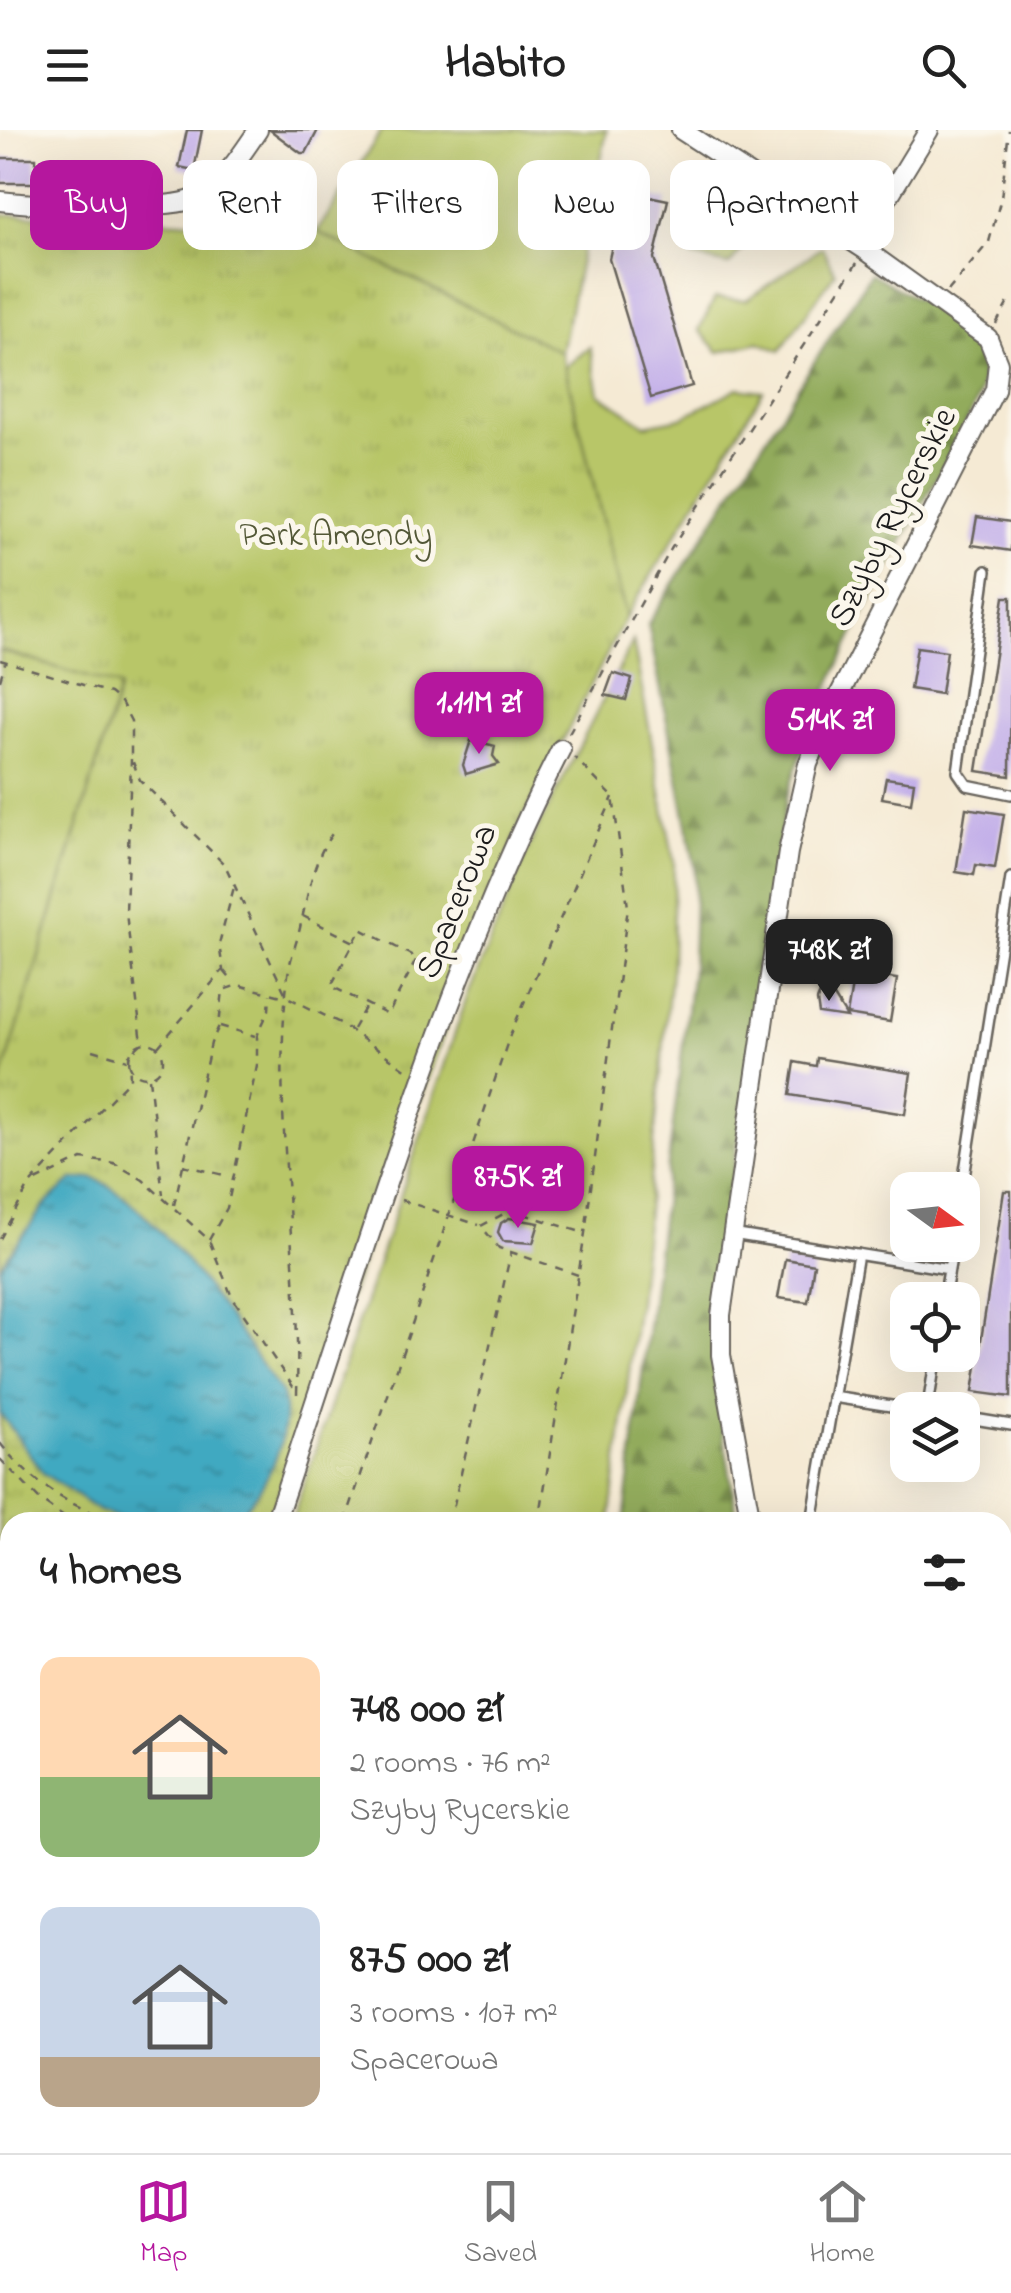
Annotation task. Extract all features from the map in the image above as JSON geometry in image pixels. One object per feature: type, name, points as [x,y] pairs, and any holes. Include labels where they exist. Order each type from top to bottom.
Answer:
[{"type":"street","points":[[0,201],[127,205],[192,201],[228,174],[258,130]]},
{"type":"street","points":[[681,130],[727,160]]},
{"type":"street","points":[[894,189],[929,130]]},
{"type":"street","points":[[865,250],[988,338]]},
{"type":"street","name":"Szyby Rycerskie","points":[[748,1512],[721,1355],[732,1234],[788,852],[803,782],[830,711],[995,390],[998,362],[988,338]]},
{"type":"street","name":"Spacerowa","points":[[278,1512],[424,1083],[520,830],[561,749]]},
{"type":"lane","points":[[986,571],[958,772],[967,784],[1011,794]]},
{"type":"lane","points":[[965,1172],[1011,878]]},
{"type":"lane","points":[[732,1234],[949,1269]]},
{"type":"lane","points":[[814,1512],[858,1254]]},
{"type":"lane","points":[[947,1282],[950,1262]]},
{"type":"lane","points":[[833,1397],[890,1406]]},
{"type":"lane","points":[[980,1420],[1011,1424]]},
{"type":"path","points":[[939,301],[989,242],[1001,198],[1009,130]]},
{"type":"path","points":[[541,1512],[585,1233],[628,907],[613,797],[561,749],[671,548],[863,250]]},
{"type":"path","points":[[988,338],[1011,297]]},
{"type":"path","points":[[0,680],[3,661],[110,693],[132,721],[126,913],[142,1043]]},
{"type":"path","points":[[131,757],[155,800],[207,843],[234,886],[287,997]]},
{"type":"path","points":[[349,1512],[510,1036],[613,797]]},
{"type":"path","points":[[298,1394],[299,1330],[282,1090],[288,973],[320,850],[334,831]]},
{"type":"path","points":[[234,886],[219,944],[228,980],[287,997],[352,1032],[424,1083]]},
{"type":"path","points":[[303,916],[354,942]]},
{"type":"path","points":[[360,929],[417,958],[388,1015],[331,986],[354,942],[360,929]]},
{"type":"path","points":[[158,1047],[223,970]]},
{"type":"path","points":[[174,1207],[211,1043],[219,1026],[224,990],[238,985]]},
{"type":"path","points":[[209,1240],[227,1208],[256,1065],[257,1036],[269,1010],[270,993]]},
{"type":"path","points":[[352,1032],[367,1004]]},
{"type":"path","points":[[219,1026],[257,1036]]},
{"type":"path","points":[[0,1239],[30,1184],[94,1122],[130,1079],[128,1060],[134,1047],[142,1043],[158,1047]]},
{"type":"path","points":[[149,1078],[164,1063],[158,1047]]},
{"type":"path","points":[[93,1050],[128,1060]]},
{"type":"path","points":[[130,1067],[137,1076],[149,1078]]},
{"type":"path","points":[[149,1078],[163,1198]]},
{"type":"path","points":[[30,1184],[82,1159],[114,1163],[174,1207],[209,1240],[232,1297],[311,1418]]},
{"type":"path","points":[[182,1164],[231,1177]]},
{"type":"path","points":[[385,1196],[481,1226],[499,1248],[578,1275]]},
{"type":"path","points":[[481,1226],[511,1210],[585,1233]]},
{"type":"path","points":[[452,1512],[511,1252]]},
{"type":"path","points":[[0,1442],[40,1485],[85,1512]]},
{"type":"path","points":[[0,1459],[57,1512]]},
{"type":"green space","points":[[382,130],[607,130],[601,160],[518,160],[518,250],[582,250],[561,352],[354,250],[498,250],[498,160],[363,160]]},
{"type":"green space","points":[[337,201],[337,242],[317,232]]},
{"type":"green space","name":"Park Amendy","points":[[0,214],[30,215],[30,250],[163,250],[163,220],[183,221],[183,250],[317,250],[317,232],[337,242],[337,250],[354,250],[561,352],[626,617],[519,826],[272,1512],[0,1512],[0,1086],[120,687],[0,650]]},
{"type":"green space","points":[[691,250],[742,250],[729,265],[692,257]]},
{"type":"green space","points":[[818,250],[824,250],[835,273],[780,351],[759,342],[719,352],[699,330],[715,298],[746,300]]},
{"type":"green space","points":[[871,273],[936,311],[971,341],[980,360],[982,381],[974,407],[846,649],[786,799],[713,1317],[716,1388],[736,1512],[625,1512],[692,970],[695,867],[648,624]]},
{"type":"green space","points":[[590,347],[599,394],[646,425],[681,418],[738,388],[763,391],[626,617],[565,367]]},
{"type":"green space","points":[[633,641],[674,862],[672,961],[638,1301],[611,1512],[294,1512],[467,997],[533,838]]},
{"type":"green space","points":[[0,651],[120,686],[0,1086]]},
{"type":"water","points":[[93,1178],[118,1192],[143,1214],[196,1273],[282,1394],[280,1447],[265,1480],[241,1512],[99,1511],[43,1473],[0,1413],[0,1267],[44,1206],[72,1180]]},
{"type":"building","points":[[187,130],[202,130],[196,160],[183,160],[183,168],[179,167]]},
{"type":"building","points":[[270,130],[318,130],[306,153],[301,153]]},
{"type":"building","points":[[0,158],[36,158],[30,160],[30,183],[0,183]]},
{"type":"building","points":[[650,196],[668,200],[654,258],[692,386],[651,398],[609,259],[611,250],[650,250]]},
{"type":"building","points":[[977,517],[1011,522],[1011,551],[972,545]]},
{"type":"building","points":[[1004,597],[1011,597],[1010,776],[977,771]]},
{"type":"building","points":[[917,647],[947,651],[941,694],[910,689]]},
{"type":"building","points":[[613,673],[632,679],[626,700],[605,695]]},
{"type":"building","points":[[471,740],[495,746],[493,756],[499,764],[466,774],[463,765]]},
{"type":"building","points":[[886,778],[914,782],[911,803],[882,798]]},
{"type":"building","points":[[966,808],[1004,814],[995,868],[976,865],[974,875],[956,872]]},
{"type":"building","points":[[854,973],[897,979],[890,1022],[847,1015]]},
{"type":"building","points":[[825,982],[847,1018],[819,1014],[817,1001]]},
{"type":"building","points":[[817,1058],[911,1073],[905,1114],[790,1095],[795,1062],[816,1066]]},
{"type":"building","points":[[1004,1191],[1011,1191],[1011,1397],[973,1392],[976,1372],[980,1372],[980,1347]]},
{"type":"building","points":[[509,1218],[539,1223],[533,1243],[503,1241],[498,1232],[501,1223]]},
{"type":"building","points":[[785,1259],[814,1264],[808,1302],[778,1298]]}]
